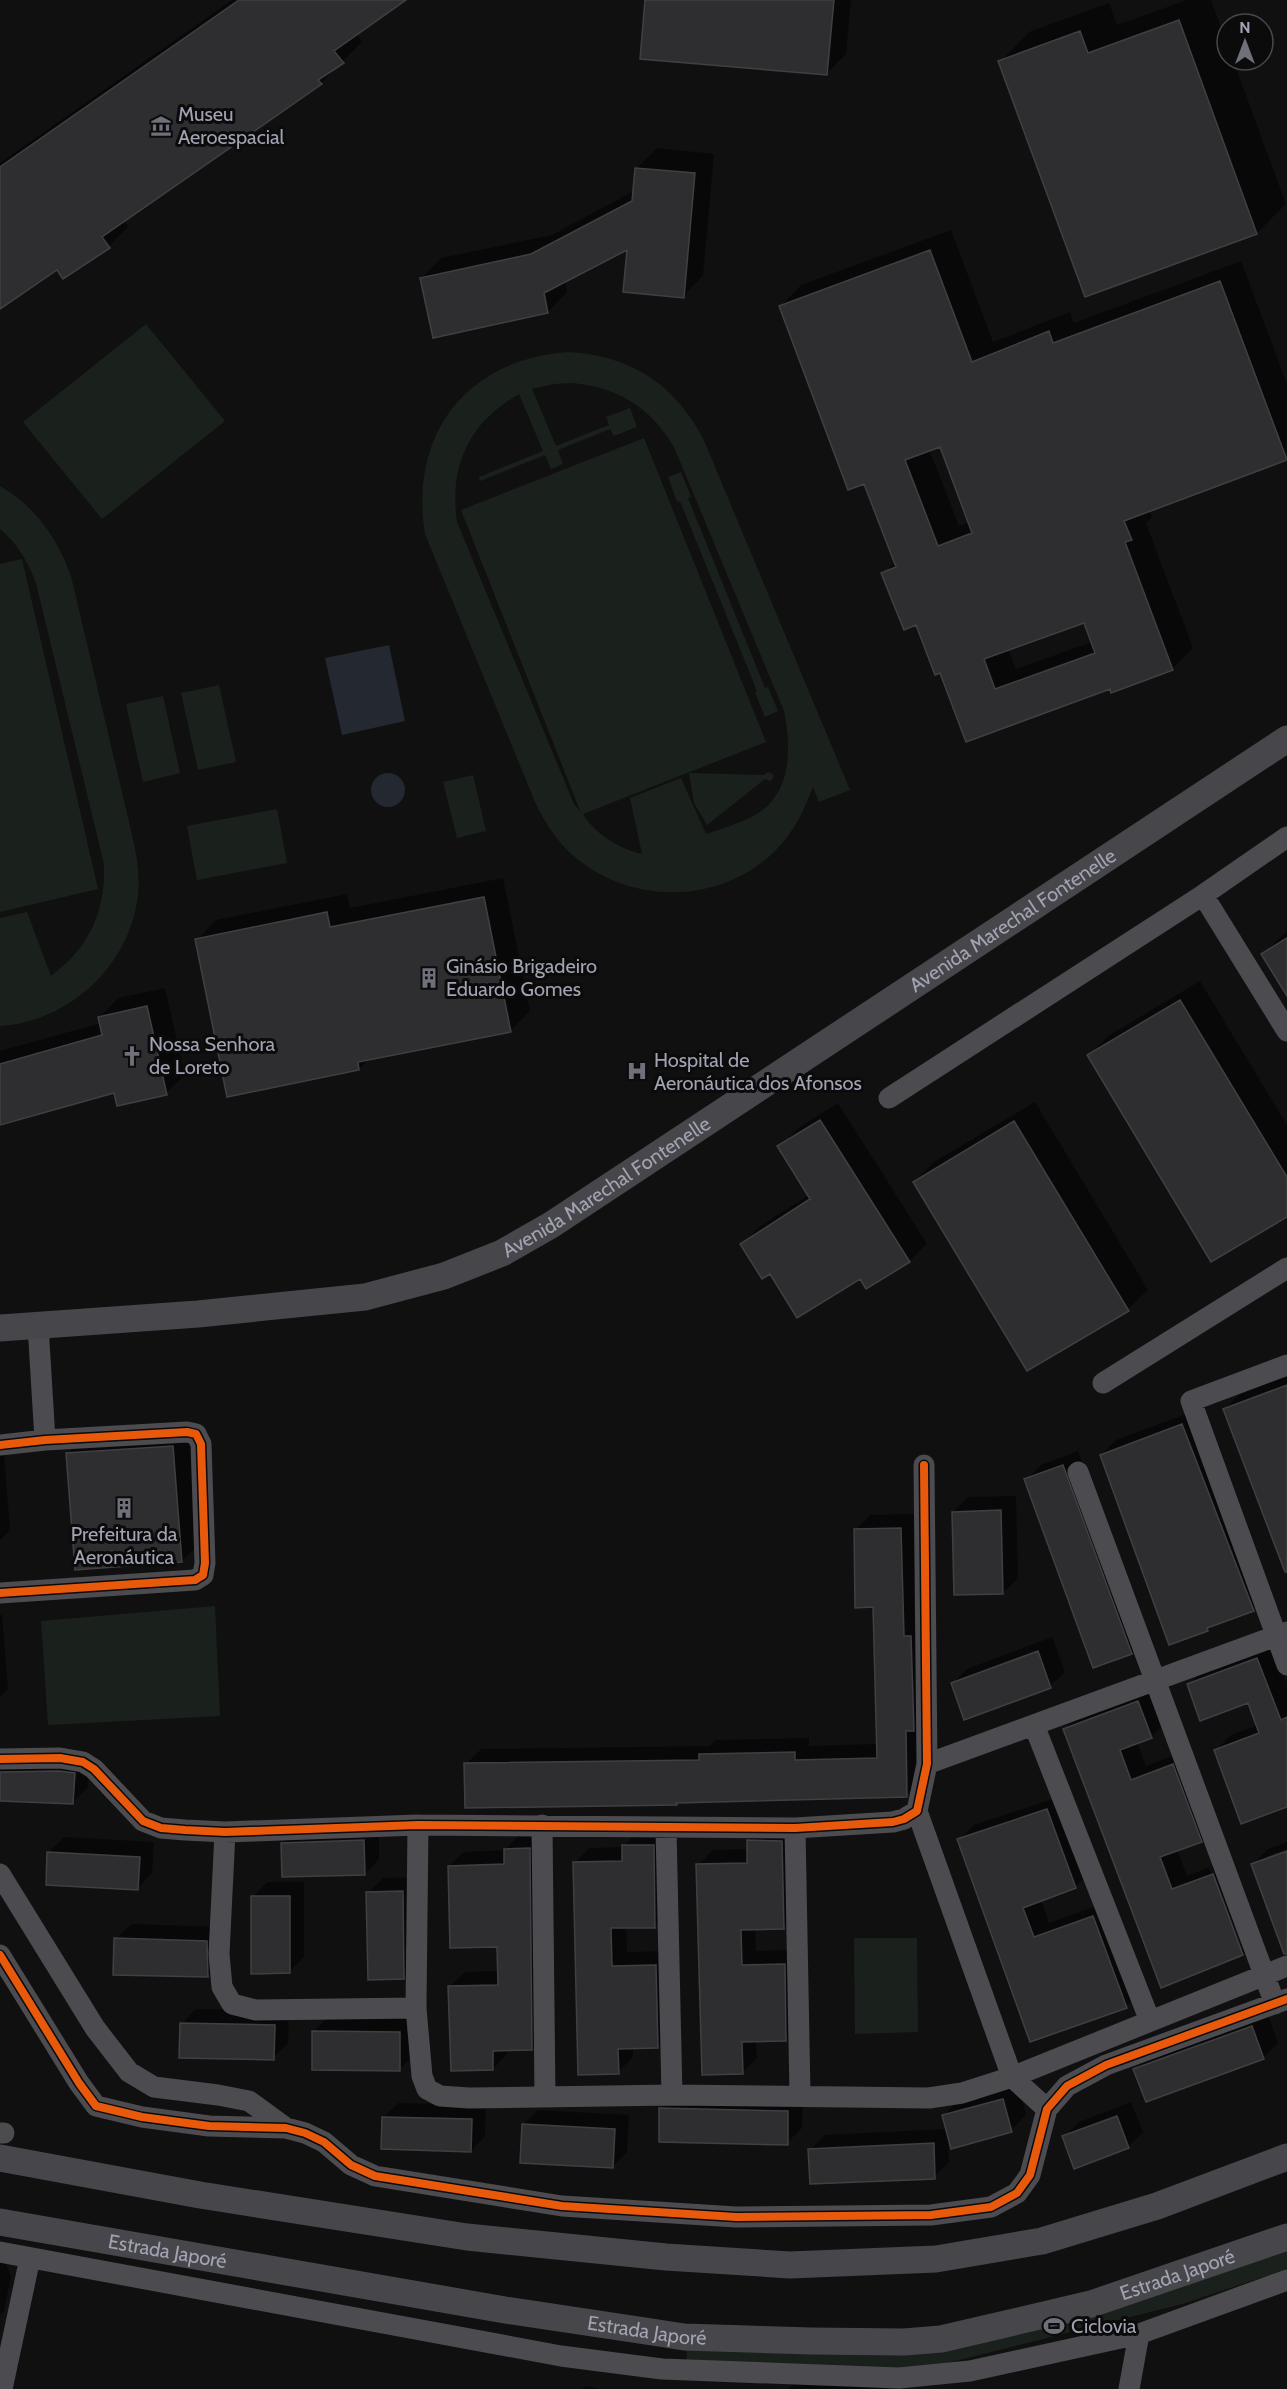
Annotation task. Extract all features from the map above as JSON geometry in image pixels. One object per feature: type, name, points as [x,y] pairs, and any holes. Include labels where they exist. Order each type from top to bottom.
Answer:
[{"type":"main road","name":"Avenida Marechal Fontenelle","points":[[0,1328],[198,1314],[366,1297],[444,1276],[501,1253],[560,1219],[1287,739]]},
{"type":"main road","points":[[1,2141],[200,2195],[467,2237],[666,2257],[790,2265],[936,2259],[1042,2241],[1157,2206],[1287,2157]]},
{"type":"main road","name":"Estrada Japoré","points":[[0,2222],[493,2308],[684,2337],[811,2342],[904,2342],[941,2339],[1090,2304],[1287,2237]]},
{"type":"street","points":[[889,1098],[1203,895],[1287,837]]},
{"type":"street","points":[[1203,895],[1287,1031]]},
{"type":"street","points":[[1103,1383],[1287,1268]]},
{"type":"street","points":[[38,1326],[45,1440]]},
{"type":"street","points":[[1287,1365],[1191,1401],[1281,1634],[1287,1665]]},
{"type":"street","points":[[0,1445],[45,1440],[187,1432],[196,1434],[201,1444],[205,1563],[203,1575],[195,1580],[0,1593]]},
{"type":"street","points":[[924,1465],[927,1764],[917,1811],[1012,2077],[1047,2109]]},
{"type":"street","points":[[0,1955],[79,2083],[96,2106],[142,2117],[209,2126],[286,2128],[305,2133],[324,2142],[351,2165],[375,2176],[562,2206],[736,2217],[931,2215],[991,2207],[1017,2193],[1030,2175],[1047,2109],[1067,2086],[1106,2065],[1281,2002],[1264,1975],[1078,1472]]},
{"type":"street","points":[[927,1764],[1281,1634]]},
{"type":"street","points":[[1034,1725],[1150,2021]]},
{"type":"street","points":[[0,1759],[60,1758],[83,1762],[94,1769],[143,1821],[161,1828],[225,1832],[418,1825],[666,1829],[795,1828],[893,1822],[904,1819],[917,1811]]},
{"type":"street","points":[[418,1825],[416,2008],[422,2076],[427,2089],[440,2096],[469,2098],[800,2095],[929,2098],[962,2093],[1012,2077],[1287,1965]]},
{"type":"street","points":[[542,1826],[545,2097]]},
{"type":"street","points":[[795,1828],[800,2095]]},
{"type":"street","points":[[666,1829],[672,2095]]},
{"type":"street","points":[[225,1832],[219,1954],[222,1987],[232,2004],[256,2010],[416,2008]]},
{"type":"street","points":[[0,1874],[95,2028],[129,2072],[154,2087],[249,2101],[286,2128]]},
{"type":"street","name":"Estrada Japoré","points":[[0,2252],[561,2356],[660,2379],[898,2384],[970,2371],[1139,2334],[1287,2280]]},
{"type":"street","points":[[2,2389],[30,2258]]},
{"type":"street","points":[[652,2332],[649,2360],[660,2379],[679,2361],[684,2337]]},
{"type":"street","points":[[1129,2389],[1139,2334]]},
{"type":"shaded area","points":[[146,324],[225,421],[102,519],[23,422]]},
{"type":"shaded area","points":[[569,352],[612,359],[631,366],[664,388],[691,419],[703,438],[850,790],[819,802],[813,787],[798,820],[776,850],[754,868],[730,881],[704,889],[677,892],[650,891],[623,884],[598,873],[575,857],[557,839],[535,802],[425,534],[422,497],[426,464],[437,434],[453,408],[474,386],[501,369],[533,358]],"holes":[[[554,384],[589,385],[632,402],[655,421],[674,447],[784,711],[787,734],[788,758],[779,791],[759,813],[741,822],[706,834],[681,778],[630,798],[642,854],[609,840],[594,828],[583,814],[766,742],[644,438],[461,510],[581,813],[574,804],[457,522],[456,482],[466,448],[475,432],[487,418],[519,394],[543,451],[479,477],[480,481],[545,455],[551,469],[563,464],[558,450],[610,429],[614,436],[637,427],[630,408],[606,417],[609,425],[556,446],[532,389]]]},
{"type":"shaded area","points":[[681,472],[691,497],[688,498],[765,688],[768,687],[778,711],[765,717],[755,692],[757,691],[680,501],[677,502],[668,477]]},
{"type":"shaded area","points":[[0,486],[13,494],[44,525],[59,549],[71,576],[133,839],[139,881],[138,898],[129,931],[104,972],[88,989],[68,1004],[47,1015],[0,1026],[0,918],[27,912],[51,976],[76,953],[92,927],[102,897],[104,864],[36,583],[22,554],[0,529]]},
{"type":"shaded area","points":[[22,559],[98,889],[0,912],[0,564]]},
{"type":"shaded area","points":[[389,645],[405,721],[342,735],[325,658]]},
{"type":"shaded area","points":[[219,685],[236,762],[198,770],[181,693]]},
{"type":"shaded area","points":[[163,696],[180,773],[143,782],[126,704]]},
{"type":"shaded area","points":[[768,772],[773,774],[773,779],[770,781],[765,779],[707,825],[694,803],[689,773],[764,775]]},
{"type":"shaded area","points":[[388,773],[400,778],[405,790],[400,802],[388,807],[376,802],[371,790],[376,778]]},
{"type":"shaded area","points":[[473,775],[486,831],[457,838],[443,782]]},
{"type":"shaded area","points":[[277,809],[287,863],[197,880],[187,826]]},
{"type":"shaded area","points":[[215,1606],[220,1716],[48,1725],[41,1621]]},
{"type":"shaded area","points":[[854,1938],[917,1938],[918,2032],[855,2034]]},
{"type":"shaded area","name":"Ciclovia","points":[[1287,2246],[1287,2269],[1182,2304],[916,2371],[686,2365],[687,2349],[920,2351]]},
{"type":"building","name":"Museu Aeroespacial","points":[[239,0],[406,0],[334,51],[344,63],[318,80],[322,84],[102,237],[110,248],[63,279],[57,270],[0,309],[0,167]]},
{"type":"building","points":[[645,0],[834,0],[827,75],[640,59]]},
{"type":"building","points":[[1179,20],[1257,234],[1085,297],[998,61],[1080,31],[1088,53]]},
{"type":"building","points":[[635,168],[695,173],[684,298],[623,292],[627,250],[544,293],[548,313],[433,338],[420,278],[531,254],[632,201]]},
{"type":"building","points":[[930,250],[972,362],[1049,331],[1053,343],[1220,281],[1287,460],[1124,521],[1132,540],[1125,542],[1173,670],[1111,693],[1110,689],[966,742],[940,673],[935,675],[916,625],[904,630],[881,573],[896,567],[864,484],[848,490],[779,306]],"holes":[[[940,447],[972,533],[938,546],[905,460]],[[1084,623],[1095,653],[995,689],[984,659]]]},
{"type":"building","points":[[484,897],[511,1032],[358,1062],[359,1070],[227,1097],[195,939],[327,912],[330,927]]},
{"type":"building","points":[[1287,938],[1287,996],[1261,954]]},
{"type":"building","points":[[1180,1000],[1287,1177],[1287,1217],[1211,1262],[1087,1055]]},
{"type":"building","points":[[147,1006],[167,1095],[117,1106],[114,1093],[0,1125],[0,1064],[102,1035],[98,1017]]},
{"type":"building","points":[[820,1120],[910,1262],[866,1289],[860,1279],[797,1318],[770,1274],[762,1279],[740,1244],[810,1199],[777,1146]]},
{"type":"building","points":[[1014,1121],[1129,1311],[1027,1371],[913,1182]]},
{"type":"building","points":[[1287,1385],[1287,1572],[1285,1572],[1223,1409]]},
{"type":"building","points":[[1182,1424],[1254,1611],[1169,1645],[1100,1455]]},
{"type":"building","name":"Prefeitura da Aeronáutica","points":[[173,1446],[182,1562],[75,1570],[66,1453]]},
{"type":"building","points":[[1063,1465],[1132,1654],[1093,1668],[1024,1479]]},
{"type":"building","points":[[1001,1510],[1003,1594],[954,1595],[952,1512]]},
{"type":"building","points":[[901,1528],[904,1636],[911,1636],[914,1731],[906,1731],[907,1797],[676,1803],[677,1805],[465,1808],[464,1763],[699,1760],[699,1754],[795,1752],[795,1760],[877,1758],[873,1607],[855,1608],[854,1529]]},
{"type":"building","points":[[1038,1651],[1051,1688],[964,1720],[951,1683]]},
{"type":"building","points":[[1257,1658],[1281,1720],[1287,1717],[1287,1807],[1241,1824],[1214,1750],[1259,1733],[1248,1703],[1200,1721],[1187,1684]]},
{"type":"building","points":[[1138,1701],[1152,1738],[1120,1750],[1131,1780],[1173,1764],[1202,1842],[1160,1857],[1172,1889],[1213,1874],[1243,1955],[1161,1988],[1063,1729]]},
{"type":"building","points":[[0,1772],[75,1773],[73,1804],[0,1801]]},
{"type":"building","points":[[1047,1809],[1076,1888],[1023,1908],[1034,1937],[1093,1916],[1127,2008],[1030,2042],[957,1839]]},
{"type":"building","points":[[364,1840],[365,1875],[282,1877],[281,1843]]},
{"type":"building","points":[[747,1840],[782,1841],[784,1929],[741,1930],[742,1965],[785,1964],[786,2041],[742,2042],[743,2074],[702,2075],[696,1864],[747,1863]]},
{"type":"building","points":[[622,1845],[654,1845],[655,1928],[611,1928],[612,1966],[656,1965],[658,2048],[618,2049],[619,2074],[578,2075],[573,1862],[622,1861]]},
{"type":"building","points":[[530,1848],[532,2050],[493,2051],[493,2070],[451,2071],[448,1986],[498,1985],[497,1947],[450,1948],[448,1866],[504,1864],[504,1849]]},
{"type":"building","points":[[1287,1851],[1287,1954],[1284,1954],[1251,1864]]},
{"type":"building","points":[[47,1852],[140,1857],[138,1890],[46,1885]]},
{"type":"building","points":[[403,1891],[404,1979],[368,1980],[366,1892]]},
{"type":"building","points":[[251,1896],[290,1896],[290,1973],[251,1974]]},
{"type":"building","points":[[114,1938],[207,1941],[208,1977],[113,1975]]},
{"type":"building","points":[[180,2023],[275,2025],[274,2060],[179,2058]]},
{"type":"building","points":[[1252,2026],[1264,2059],[1146,2102],[1133,2069]]},
{"type":"building","points":[[312,2031],[400,2032],[400,2071],[312,2070]]},
{"type":"building","points":[[1003,2099],[1012,2132],[951,2149],[942,2115]]},
{"type":"building","points":[[659,2108],[788,2111],[788,2145],[659,2142]]},
{"type":"building","points":[[1117,2116],[1129,2148],[1074,2169],[1062,2136]]},
{"type":"building","points":[[382,2117],[472,2119],[471,2152],[381,2149]]},
{"type":"building","points":[[522,2124],[615,2129],[613,2168],[520,2163]]},
{"type":"building","points":[[934,2143],[935,2179],[810,2184],[808,2149]]},
{"type":"cycle path","points":[[0,1445],[45,1440],[187,1432],[196,1434],[201,1444],[205,1563],[203,1575],[195,1580],[0,1593]]},
{"type":"cycle path","points":[[0,1759],[60,1758],[83,1762],[94,1769],[143,1821],[161,1828],[185,1830],[225,1832],[418,1825],[795,1828],[893,1822],[904,1819],[917,1811],[927,1764],[924,1465]]},
{"type":"cycle path","points":[[0,1955],[79,2083],[96,2106],[142,2117],[209,2126],[286,2128],[305,2133],[324,2142],[351,2165],[375,2176],[562,2206],[736,2217],[931,2215],[991,2207],[1017,2193],[1030,2175],[1047,2109],[1067,2086],[1106,2065],[1287,1999]]},
{"type":"place","name":"Museu Aeroespacial","points":[[161,126]]},
{"type":"place","name":"Ginásio Brigadeiro Eduardo Gomes","points":[[429,978]]},
{"type":"place","name":"Nossa Senhora de Loreto","points":[[132,1056]]},
{"type":"place","name":"Hospital de Aeronáutica dos Afonsos","points":[[637,1071]]},
{"type":"place","name":"Prefeitura da Aeronáutica","points":[[124,1508]]},
{"type":"place","name":"Ciclovia","points":[[1054,2326]]}]
